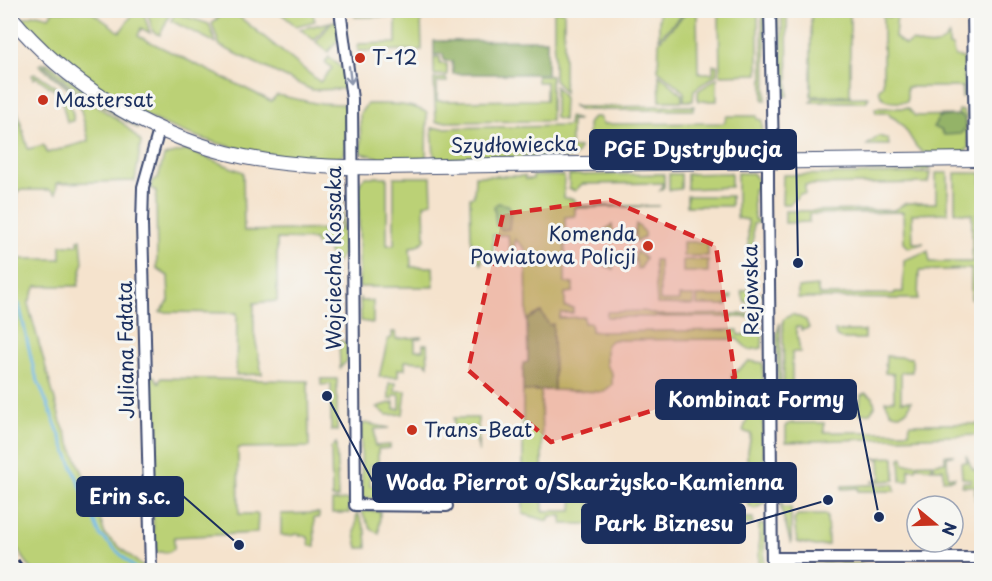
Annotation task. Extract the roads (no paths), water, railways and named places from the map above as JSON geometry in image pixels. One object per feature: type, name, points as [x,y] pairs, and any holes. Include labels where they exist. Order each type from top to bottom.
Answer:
[{"type":"street","name":"Wojciecha Kossaka","points":[[340,10],[352,99],[355,505],[447,506]]},
{"type":"street","name":"Rejowska","points":[[770,10],[773,155],[770,161],[768,185],[772,570]]},
{"type":"street","points":[[974,10],[978,159]]},
{"type":"street","name":"Szydłowiecka","points":[[10,16],[65,71],[113,104],[159,130],[227,153],[273,162],[351,166],[978,159]]},
{"type":"street","name":"Juliana Fałata","points":[[151,570],[142,224],[143,187],[159,130]]},
{"type":"street","points":[[772,558],[981,558]]},
{"type":"waterway","points":[[19,304],[34,371],[100,535],[137,570]]},
{"type":"railway","points":[[10,549],[25,570]]},
{"type":"place","name":"T-12","points":[[360,58]]},
{"type":"place","name":"Mastersat","points":[[43,100]]},
{"type":"place","name":"Komenda Powiatowa Policji","points":[[648,246]]},
{"type":"place","name":"PGE Dystrybucja","points":[[798,263]]},
{"type":"place","name":"Woda Pierrot o/Skarżysko-Kamienna","points":[[327,396]]},
{"type":"place","name":"Trans-Beat","points":[[412,430]]},
{"type":"place","name":"Park Biznesu","points":[[828,500]]},
{"type":"place","name":"Kombinat Formy","points":[[879,517]]},
{"type":"place","name":"Erin s.c.","points":[[239,545]]}]
